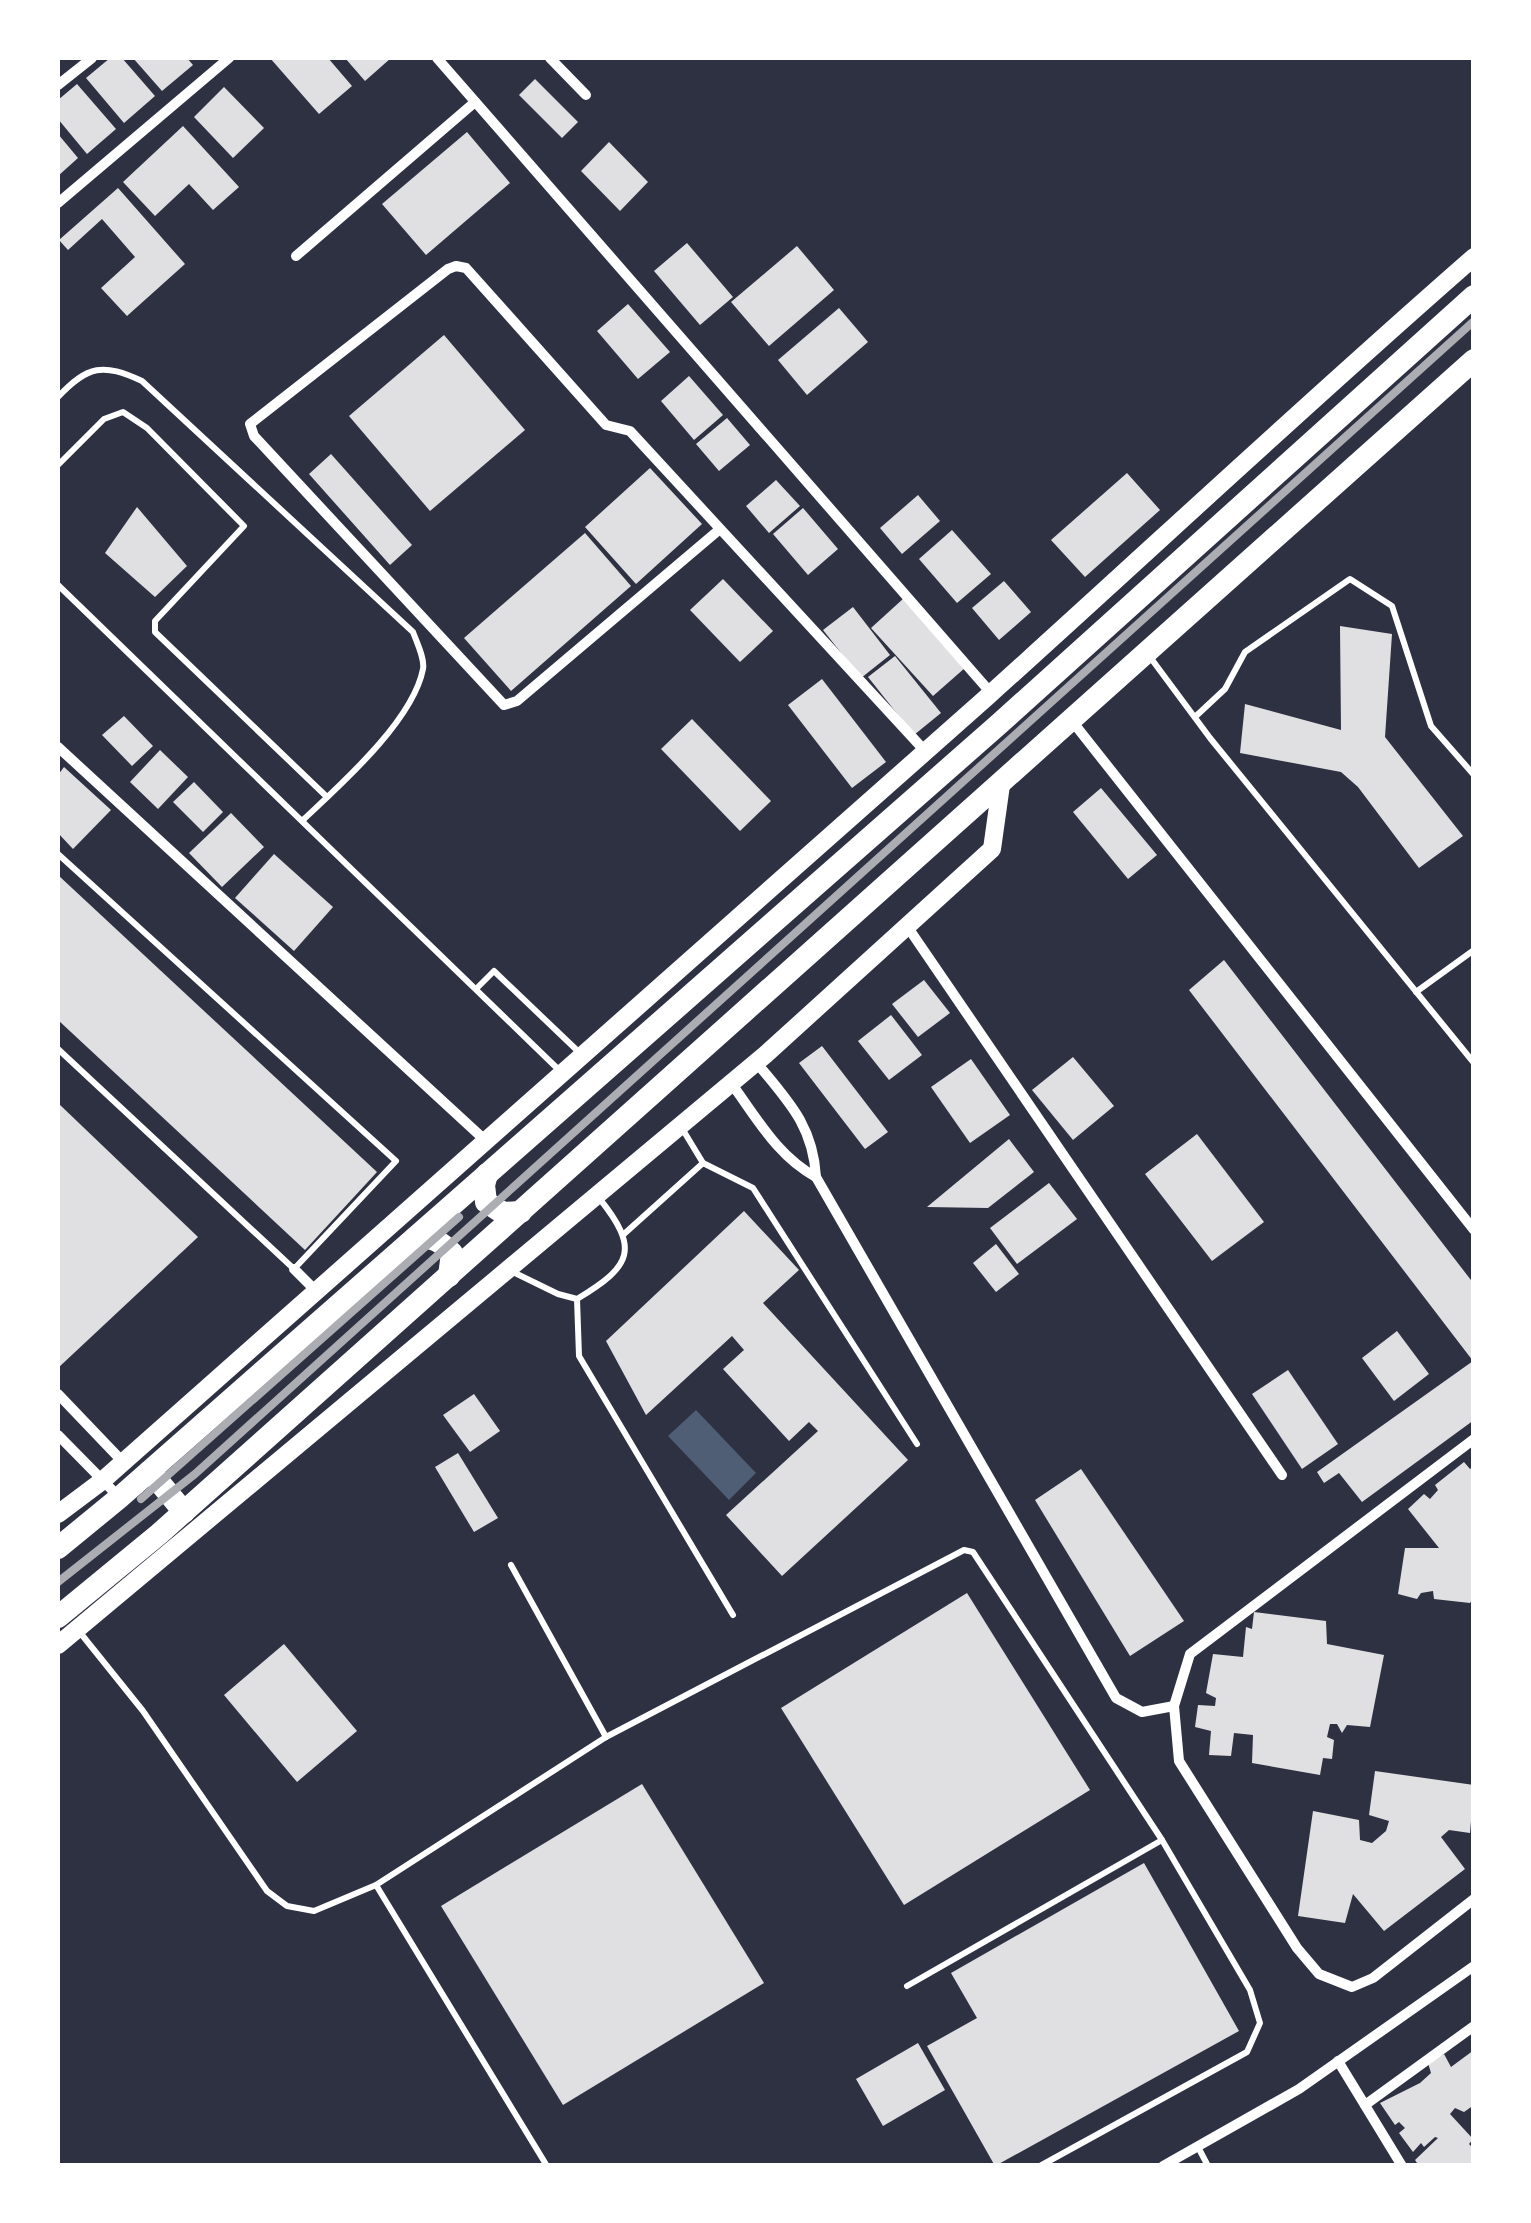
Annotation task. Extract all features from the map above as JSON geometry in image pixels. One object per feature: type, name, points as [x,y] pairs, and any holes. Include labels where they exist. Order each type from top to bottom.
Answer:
[{"type":"main road","points":[[58,1548],[488,1174],[531,1120],[1014,711],[1474,296]]},
{"type":"main road","points":[[67,1623],[184,1512],[1474,360]]},
{"type":"main road","points":[[488,1174],[484,1185],[486,1202],[503,1214],[521,1212]]},
{"type":"main road","points":[[414,1238],[426,1236],[452,1253],[449,1276]]},
{"type":"main road","points":[[150,1470],[184,1512]]},
{"type":"street","points":[[58,85],[92,58]]},
{"type":"street","points":[[58,204],[229,58]]},
{"type":"street","points":[[437,58],[991,693]]},
{"type":"street","points":[[550,58],[586,96]]},
{"type":"street","points":[[296,256],[475,102]]},
{"type":"street","points":[[58,1514],[124,1462],[487,1142],[531,1120],[564,1075],[926,752],[1307,402],[1474,258]]},
{"type":"street","points":[[720,529],[518,702],[504,705],[254,436],[250,424],[456,266],[472,273],[606,425],[630,431],[926,752]]},
{"type":"street","points":[[1072,721],[1474,1230]]},
{"type":"street","points":[[58,747],[487,1142]]},
{"type":"street","points":[[58,1645],[67,1623],[599,1196],[756,1062],[992,849],[1001,785]]},
{"type":"street","points":[[907,926],[1282,1476]]},
{"type":"street","points":[[756,1062],[810,1134],[816,1178],[1116,1698],[1142,1712],[1174,1706]]},
{"type":"street","points":[[730,1083],[782,1152],[794,1165],[816,1178]]},
{"type":"street","points":[[294,1270],[317,1292]]},
{"type":"street","points":[[58,1394],[124,1462]]},
{"type":"street","points":[[58,1435],[119,1498]]},
{"type":"street","points":[[1474,1438],[1190,1654],[1174,1706],[1179,1761],[1297,1948],[1319,1974],[1352,1987],[1373,1978],[1474,1900]]},
{"type":"street","points":[[1163,2166],[1298,2089],[1474,1966]]},
{"type":"street","points":[[1364,2105],[1474,2026]]},
{"type":"street","points":[[1338,2061],[1402,2166]]},
{"type":"lane","points":[[58,397],[90,372],[112,368],[142,381],[413,632],[424,666],[413,697],[366,760],[303,820]]},
{"type":"lane","points":[[58,465],[104,419],[122,412],[148,428],[244,526],[155,621],[154,632],[327,797]]},
{"type":"lane","points":[[1195,718],[1225,689],[1245,652],[1350,579],[1392,606],[1432,726],[1474,775]]},
{"type":"lane","points":[[58,585],[564,1075]]},
{"type":"lane","points":[[1148,653],[1195,718],[1474,1063]]},
{"type":"lane","points":[[58,854],[396,1161],[294,1270],[58,1049]]},
{"type":"lane","points":[[1416,992],[1474,950]]},
{"type":"lane","points":[[476,989],[494,971],[584,1057]]},
{"type":"lane","points":[[680,1124],[703,1164],[753,1188],[916,1444]]},
{"type":"lane","points":[[624,1234],[703,1164]]},
{"type":"lane","points":[[510,1270],[558,1294],[578,1299],[599,1286],[622,1263],[627,1244],[619,1222],[599,1196]]},
{"type":"lane","points":[[578,1299],[579,1356],[734,1615]]},
{"type":"lane","points":[[67,1623],[143,1711],[267,1891],[288,1906],[314,1911],[376,1885],[606,1737],[964,1550],[973,1552],[1162,1840],[1250,1990],[1260,2023],[1247,2052],[1040,2166]]},
{"type":"lane","points":[[511,1565],[606,1737]]},
{"type":"lane","points":[[908,1986],[1162,1840]]},
{"type":"lane","points":[[376,1885],[547,2166]]},
{"type":"lane","points":[[1198,2146],[1208,2166]]},
{"type":"water","points":[[696,1410],[756,1473],[729,1500],[668,1436]]},
{"type":"building","points":[[110,58],[122,58],[155,96],[124,123],[86,78]]},
{"type":"building","points":[[133,58],[187,58],[193,65],[162,91]]},
{"type":"building","points":[[270,58],[328,58],[352,86],[319,114]]},
{"type":"building","points":[[345,58],[391,58],[365,81]]},
{"type":"building","points":[[535,79],[578,122],[562,138],[519,95]]},
{"type":"building","points":[[77,84],[116,129],[87,154],[58,119],[58,100]]},
{"type":"building","points":[[224,87],[264,128],[233,158],[194,117]]},
{"type":"building","points":[[183,126],[239,187],[213,210],[189,184],[155,216],[123,182]]},
{"type":"building","points":[[467,132],[510,183],[426,255],[382,204]]},
{"type":"building","points":[[58,134],[78,158],[58,176]]},
{"type":"building","points":[[609,142],[648,182],[620,211],[581,171]]},
{"type":"building","points":[[118,188],[185,264],[127,316],[101,288],[135,257],[102,219],[68,250],[59,240]]},
{"type":"building","points":[[687,243],[733,297],[700,325],[654,271]]},
{"type":"building","points":[[797,246],[834,290],[769,346],[731,302]]},
{"type":"building","points":[[628,304],[670,352],[638,379],[597,331]]},
{"type":"building","points":[[839,308],[868,342],[807,395],[778,360]]},
{"type":"building","points":[[444,335],[525,430],[430,511],[349,416]]},
{"type":"building","points":[[689,376],[723,415],[694,440],[661,401]]},
{"type":"building","points":[[727,418],[750,445],[719,471],[696,444]]},
{"type":"building","points":[[331,454],[412,545],[390,565],[309,474]]},
{"type":"building","points":[[650,468],[702,524],[636,584],[585,527]]},
{"type":"building","points":[[1127,473],[1160,510],[1085,577],[1051,540]]},
{"type":"building","points":[[776,480],[800,506],[769,533],[746,506]]},
{"type":"building","points":[[918,495],[940,521],[902,554],[880,528]]},
{"type":"building","points":[[137,507],[187,566],[155,597],[105,553]]},
{"type":"building","points":[[803,508],[838,549],[808,575],[773,534]]},
{"type":"building","points":[[952,530],[991,574],[957,603],[919,559]]},
{"type":"building","points":[[585,533],[631,586],[511,691],[464,638]]},
{"type":"building","points":[[723,579],[773,631],[740,662],[690,610]]},
{"type":"building","points":[[1004,581],[1031,612],[999,640],[972,608]]},
{"type":"building","points":[[904,598],[966,667],[933,696],[871,628]]},
{"type":"building","points":[[853,607],[890,655],[861,678],[823,630]]},
{"type":"building","points":[[1340,626],[1392,634],[1385,737],[1463,836],[1419,868],[1358,787],[1341,772],[1240,753],[1245,704],[1341,730]]},
{"type":"building","points":[[895,656],[941,713],[914,735],[868,677]]},
{"type":"building","points":[[822,679],[886,762],[852,788],[788,705]]},
{"type":"building","points":[[124,716],[153,746],[132,766],[102,735]]},
{"type":"building","points":[[692,719],[771,801],[740,831],[661,749]]},
{"type":"building","points":[[160,750],[188,777],[158,809],[130,782]]},
{"type":"building","points":[[64,767],[111,810],[73,849],[58,833],[58,775]]},
{"type":"building","points":[[194,782],[223,812],[203,832],[173,802]]},
{"type":"building","points":[[1101,788],[1157,855],[1128,879],[1073,812]]},
{"type":"building","points":[[231,813],[264,847],[222,887],[189,853]]},
{"type":"building","points":[[274,854],[333,907],[294,951],[235,898]]},
{"type":"building","points":[[58,875],[377,1172],[305,1250],[58,1020]]},
{"type":"building","points":[[1224,960],[1474,1284],[1474,1420],[1362,1502],[1339,1473],[1324,1483],[1317,1472],[1473,1361],[1189,990]]},
{"type":"building","points":[[924,980],[950,1013],[918,1037],[892,1004]]},
{"type":"building","points":[[891,1015],[922,1055],[889,1080],[858,1041]]},
{"type":"building","points":[[822,1046],[888,1132],[865,1149],[799,1063]]},
{"type":"building","points":[[1073,1057],[1114,1106],[1073,1140],[1032,1090]]},
{"type":"building","points":[[971,1059],[1010,1115],[970,1143],[931,1087]]},
{"type":"building","points":[[58,1103],[198,1237],[58,1368]]},
{"type":"building","points":[[1197,1134],[1264,1222],[1212,1261],[1145,1174]]},
{"type":"building","points":[[1009,1139],[1034,1172],[988,1208],[927,1207]]},
{"type":"building","points":[[1049,1183],[1077,1219],[1017,1264],[990,1228]]},
{"type":"building","points":[[744,1211],[799,1270],[763,1303],[908,1460],[782,1576],[726,1515],[818,1431],[809,1422],[789,1441],[723,1369],[744,1350],[732,1336],[646,1415],[606,1341]]},
{"type":"building","points":[[996,1244],[1019,1274],[996,1292],[973,1263]]},
{"type":"building","points":[[1397,1331],[1429,1374],[1394,1401],[1362,1358]]},
{"type":"building","points":[[1288,1370],[1338,1444],[1302,1469],[1252,1394]]},
{"type":"building","points":[[474,1394],[500,1431],[470,1452],[443,1415]]},
{"type":"building","points":[[458,1453],[498,1518],[474,1532],[435,1467]]},
{"type":"building","points":[[1464,1462],[1470,1469],[1474,1466],[1474,1597],[1470,1603],[1434,1599],[1433,1591],[1421,1593],[1417,1599],[1398,1594],[1405,1548],[1439,1548],[1408,1509],[1424,1494],[1430,1499],[1438,1490],[1435,1485]]},
{"type":"building","points":[[1081,1469],[1184,1621],[1130,1656],[1035,1500]]},
{"type":"building","points":[[967,1593],[1090,1790],[904,1905],[781,1708]]},
{"type":"building","points":[[1254,1612],[1326,1621],[1327,1644],[1384,1655],[1370,1727],[1347,1725],[1342,1733],[1337,1724],[1330,1724],[1327,1737],[1334,1740],[1332,1759],[1323,1758],[1320,1775],[1252,1763],[1253,1735],[1234,1733],[1231,1756],[1209,1755],[1211,1731],[1195,1727],[1198,1705],[1215,1706],[1216,1698],[1206,1693],[1213,1654],[1243,1657],[1246,1627],[1252,1629]]},
{"type":"building","points":[[284,1644],[357,1731],[297,1782],[224,1695]]},
{"type":"building","points":[[1375,1771],[1474,1785],[1470,1833],[1449,1830],[1441,1837],[1465,1869],[1384,1931],[1353,1894],[1345,1923],[1298,1916],[1313,1811],[1359,1820],[1360,1840],[1372,1843],[1386,1831],[1389,1821],[1369,1815]]},
{"type":"building","points":[[642,1784],[764,1983],[563,2105],[441,1906]]},
{"type":"building","points":[[1144,1863],[1239,2031],[995,2166],[927,2046],[977,2018],[951,1973]]},
{"type":"building","points":[[918,2043],[945,2090],[883,2126],[856,2079]]},
{"type":"building","points":[[1474,2050],[1474,2105],[1464,2112],[1455,2108],[1450,2114],[1473,2139],[1469,2144],[1474,2149],[1474,2166],[1419,2166],[1415,2160],[1438,2138],[1424,2147],[1421,2143],[1413,2152],[1399,2133],[1405,2128],[1399,2122],[1395,2125],[1380,2103],[1420,2083],[1431,2073],[1428,2063],[1444,2054],[1451,2067]]},
{"type":"railway","points":[[58,1582],[195,1474],[1474,321]]},
{"type":"railway","points":[[141,1499],[459,1217]]}]
